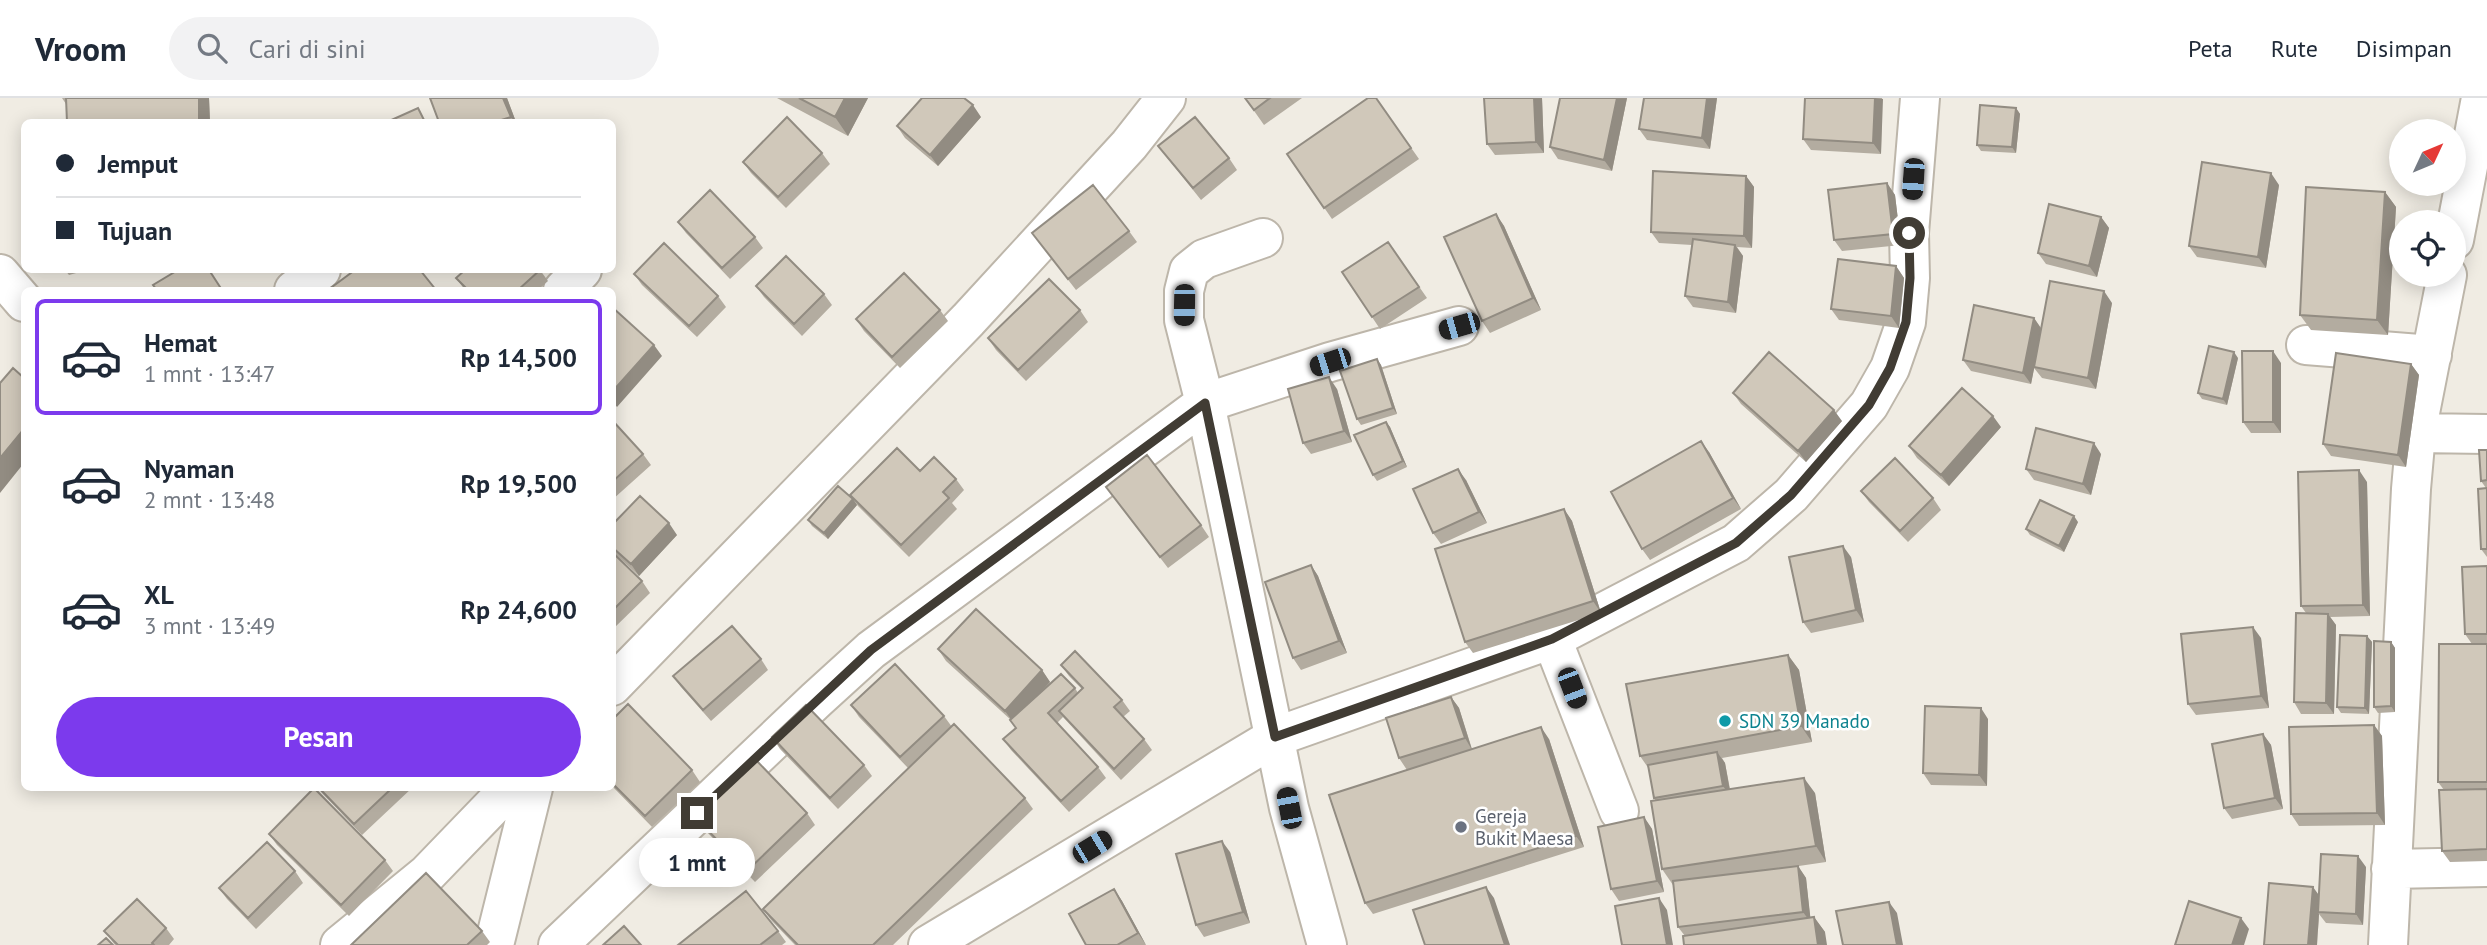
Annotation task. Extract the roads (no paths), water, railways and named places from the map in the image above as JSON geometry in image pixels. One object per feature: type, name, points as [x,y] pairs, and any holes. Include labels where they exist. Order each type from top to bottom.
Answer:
[{"type":"street","points":[[616,682],[968,320],[1129,145],[1166,98]]},
{"type":"street","points":[[928,945],[1275,737],[1552,639],[1736,543],[1791,495],[1869,405],[1890,368],[1906,322],[1910,278],[1909,233],[1920,98]]},
{"type":"street","points":[[2460,210],[2481,98]]},
{"type":"street","points":[[1263,238],[1204,258],[1189,271],[1184,291],[1184,320],[1205,403],[1289,808],[1328,945]]},
{"type":"street","points":[[298,287],[317,273]]},
{"type":"street","points":[[566,287],[579,273]]},
{"type":"street","points":[[0,274],[21,298]]},
{"type":"street","points":[[2388,945],[2416,433],[2445,287]]},
{"type":"street","points":[[558,945],[871,650],[1205,403],[1330,362],[1459,326]]},
{"type":"street","points":[[2306,345],[2432,355]]},
{"type":"street","points":[[2416,433],[2487,434]]},
{"type":"street","points":[[1552,639],[1619,811]]},
{"type":"street","points":[[340,945],[427,874],[507,791]]},
{"type":"street","points":[[494,945],[532,791]]},
{"type":"street","points":[[2391,869],[2487,867]]},
{"type":"place","name":"SDN 39 Manado","points":[[1725,721]]},
{"type":"place","name":"Gereja Bukit Maesa","points":[[1461,827]]}]
